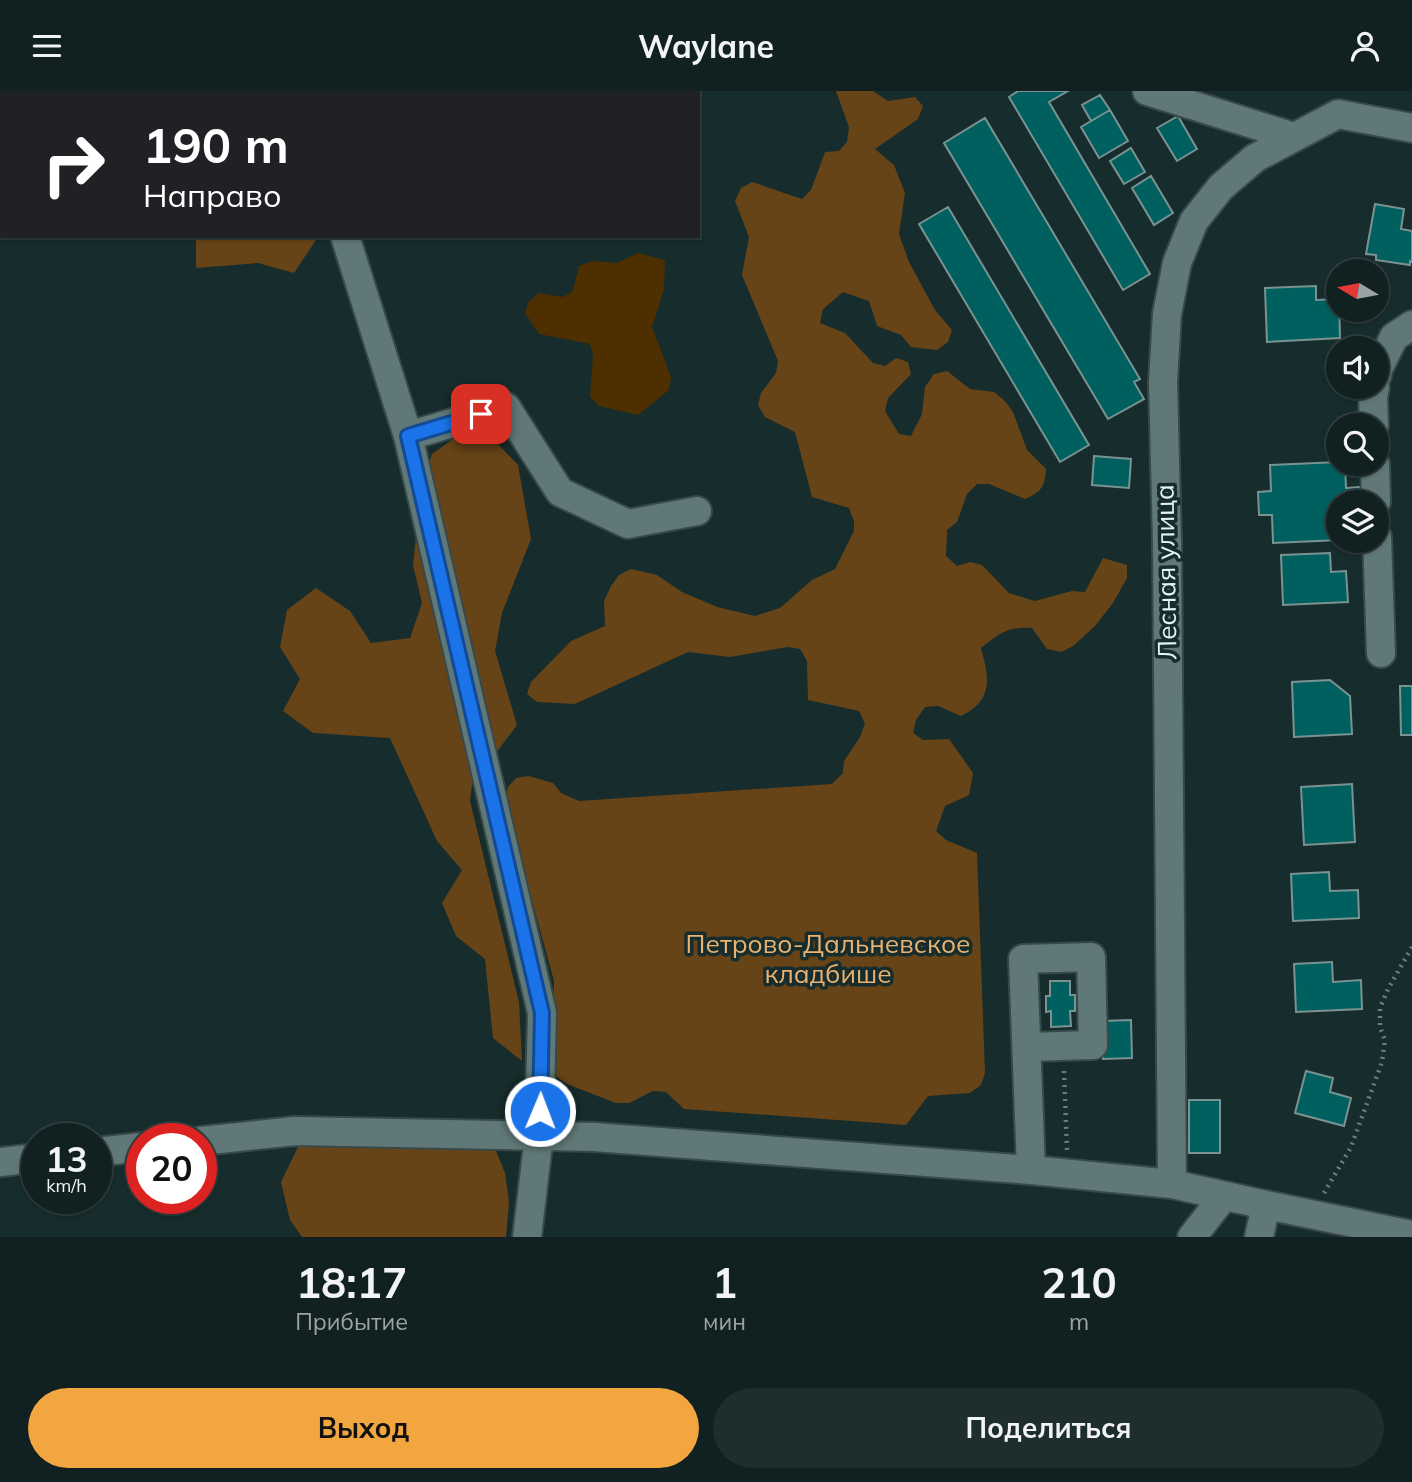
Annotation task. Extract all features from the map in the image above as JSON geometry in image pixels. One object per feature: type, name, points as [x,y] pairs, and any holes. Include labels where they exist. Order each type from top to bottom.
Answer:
[{"type":"street","points":[[1147,91],[1294,137]]},
{"type":"street","name":"Лесная улица","points":[[1172,1184],[1167,542],[1163,382],[1167,314],[1177,263],[1194,221],[1221,187],[1255,158],[1294,137],[1338,103],[1412,128]]},
{"type":"street","points":[[346,238],[408,436],[542,1013],[540,1136],[527,1237]]},
{"type":"street","points":[[1389,347],[1394,337],[1412,325]]},
{"type":"street","points":[[408,436],[506,407],[560,492],[628,524],[697,511]]},
{"type":"street","points":[[1378,553],[1381,653]]},
{"type":"street","points":[[1027,1047],[1093,1045],[1091,957],[1023,959],[1031,1170]]},
{"type":"street","points":[[217,1139],[295,1131],[594,1137],[1031,1170],[1172,1184],[1412,1235]]},
{"type":"street","points":[[0,1162],[21,1160]]},
{"type":"street","points":[[1192,1237],[1224,1196]]},
{"type":"street","points":[[1259,1237],[1266,1205]]},
{"type":"path","points":[[1317,1215],[1326,1188],[1351,1147],[1379,1072],[1385,1040],[1380,1027],[1380,1007],[1412,947]]},
{"type":"path","points":[[1063,1045],[1068,1174]]},
{"type":"shaded area","points":[[638,253],[665,260],[664,289],[652,327],[671,377],[669,390],[638,415],[599,406],[590,397],[593,356],[590,344],[539,334],[525,313],[529,301],[539,293],[563,297],[573,291],[579,266],[592,261],[617,263]]},
{"type":"green space","name":"Петрово-Дальневское кладбише","points":[[836,91],[873,91],[888,101],[915,97],[923,106],[918,119],[875,149],[894,165],[905,193],[899,234],[909,262],[935,310],[952,330],[948,342],[937,350],[911,347],[901,335],[877,326],[869,301],[843,292],[823,309],[820,323],[845,333],[873,363],[885,366],[896,358],[908,362],[911,374],[888,398],[885,411],[899,434],[911,436],[922,414],[925,387],[934,374],[947,371],[970,389],[994,392],[1005,401],[1013,412],[1027,450],[1046,469],[1041,488],[1025,499],[989,484],[977,484],[967,494],[957,522],[947,530],[946,556],[957,566],[970,562],[982,565],[1009,593],[1035,601],[1072,591],[1085,592],[1103,558],[1127,565],[1127,578],[1113,603],[1095,626],[1073,646],[1061,652],[1047,649],[1032,628],[1016,628],[1004,632],[981,648],[986,669],[986,687],[984,695],[972,710],[961,716],[938,706],[925,707],[916,720],[913,733],[923,740],[949,739],[973,773],[969,795],[945,806],[936,831],[946,840],[977,853],[985,1073],[981,1085],[970,1093],[928,1096],[906,1125],[684,1109],[666,1092],[653,1091],[629,1103],[616,1103],[567,1084],[557,1077],[552,1065],[554,981],[505,801],[508,787],[516,778],[529,776],[553,783],[561,793],[579,801],[832,784],[843,773],[844,761],[860,737],[865,723],[859,711],[808,700],[807,661],[800,649],[787,647],[730,657],[688,652],[575,704],[537,702],[527,694],[531,682],[571,641],[605,626],[604,601],[619,575],[631,569],[657,575],[682,592],[717,607],[755,616],[780,608],[812,580],[835,569],[854,531],[854,521],[849,508],[812,497],[795,432],[765,417],[758,405],[761,393],[776,373],[778,361],[742,275],[749,237],[735,201],[741,188],[752,182],[802,199],[811,190],[825,152],[839,151],[847,142],[849,127]]},
{"type":"green space","points":[[196,238],[316,238],[294,273],[258,263],[196,268]]},
{"type":"green space","points":[[463,432],[492,438],[518,465],[531,539],[502,613],[495,651],[517,725],[472,785],[470,801],[519,1002],[522,1061],[493,1038],[485,959],[456,936],[442,903],[462,870],[437,841],[390,738],[313,733],[283,711],[300,679],[280,647],[287,610],[316,588],[350,611],[371,643],[410,638],[422,603],[413,565],[421,491],[432,454]]},
{"type":"green space","points":[[470,1145],[496,1151],[505,1173],[509,1202],[506,1237],[302,1237],[290,1220],[281,1182],[298,1147]]},
{"type":"building","points":[[1018,91],[1068,91],[1049,102],[1150,274],[1123,290],[1009,97]]},
{"type":"building","points":[[1100,95],[1110,110],[1091,121],[1082,105]]},
{"type":"building","points":[[1110,110],[1128,141],[1099,158],[1081,127]]},
{"type":"building","points":[[1178,116],[1197,149],[1177,161],[1157,128]]},
{"type":"building","points":[[985,118],[1140,379],[1134,382],[1144,399],[1108,419],[944,143]]},
{"type":"building","points":[[1131,148],[1145,172],[1124,184],[1110,161]]},
{"type":"building","points":[[1151,176],[1173,213],[1154,225],[1132,188]]},
{"type":"building","points":[[1375,204],[1404,209],[1401,229],[1412,231],[1410,265],[1390,262],[1390,259],[1376,259],[1376,255],[1366,254]]},
{"type":"building","points":[[948,207],[1089,445],[1060,462],[919,224]]},
{"type":"building","points":[[1316,286],[1316,300],[1326,300],[1326,322],[1340,322],[1340,336],[1267,342],[1265,288]]},
{"type":"building","points":[[1094,456],[1131,459],[1129,488],[1092,485]]},
{"type":"building","points":[[1326,463],[1326,476],[1346,476],[1346,488],[1359,487],[1359,490],[1326,490],[1326,541],[1273,543],[1272,515],[1259,515],[1258,492],[1271,491],[1270,465]]},
{"type":"building","points":[[1330,553],[1331,572],[1346,571],[1348,602],[1283,605],[1281,555]]},
{"type":"building","points":[[1330,680],[1350,696],[1352,734],[1294,737],[1292,682]]},
{"type":"building","points":[[1400,686],[1412,686],[1412,735],[1401,735]]},
{"type":"building","points":[[1352,784],[1355,842],[1304,845],[1301,787]]},
{"type":"building","points":[[1329,872],[1330,891],[1358,890],[1359,918],[1293,921],[1291,874]]},
{"type":"building","points":[[1332,962],[1333,982],[1361,980],[1362,1009],[1296,1012],[1294,964]]},
{"type":"building","points":[[1050,981],[1070,981],[1070,995],[1075,995],[1075,1011],[1070,1011],[1071,1026],[1051,1027],[1051,1011],[1046,1012]]},
{"type":"building","points":[[1131,1020],[1132,1058],[1103,1059],[1101,1021]]},
{"type":"building","points":[[1306,1071],[1333,1078],[1330,1092],[1351,1098],[1344,1126],[1295,1113]]},
{"type":"building","points":[[1189,1100],[1220,1100],[1220,1153],[1189,1153]]},
{"type":"route","points":[[481,414],[408,436],[542,1013],[540,1111]]}]
